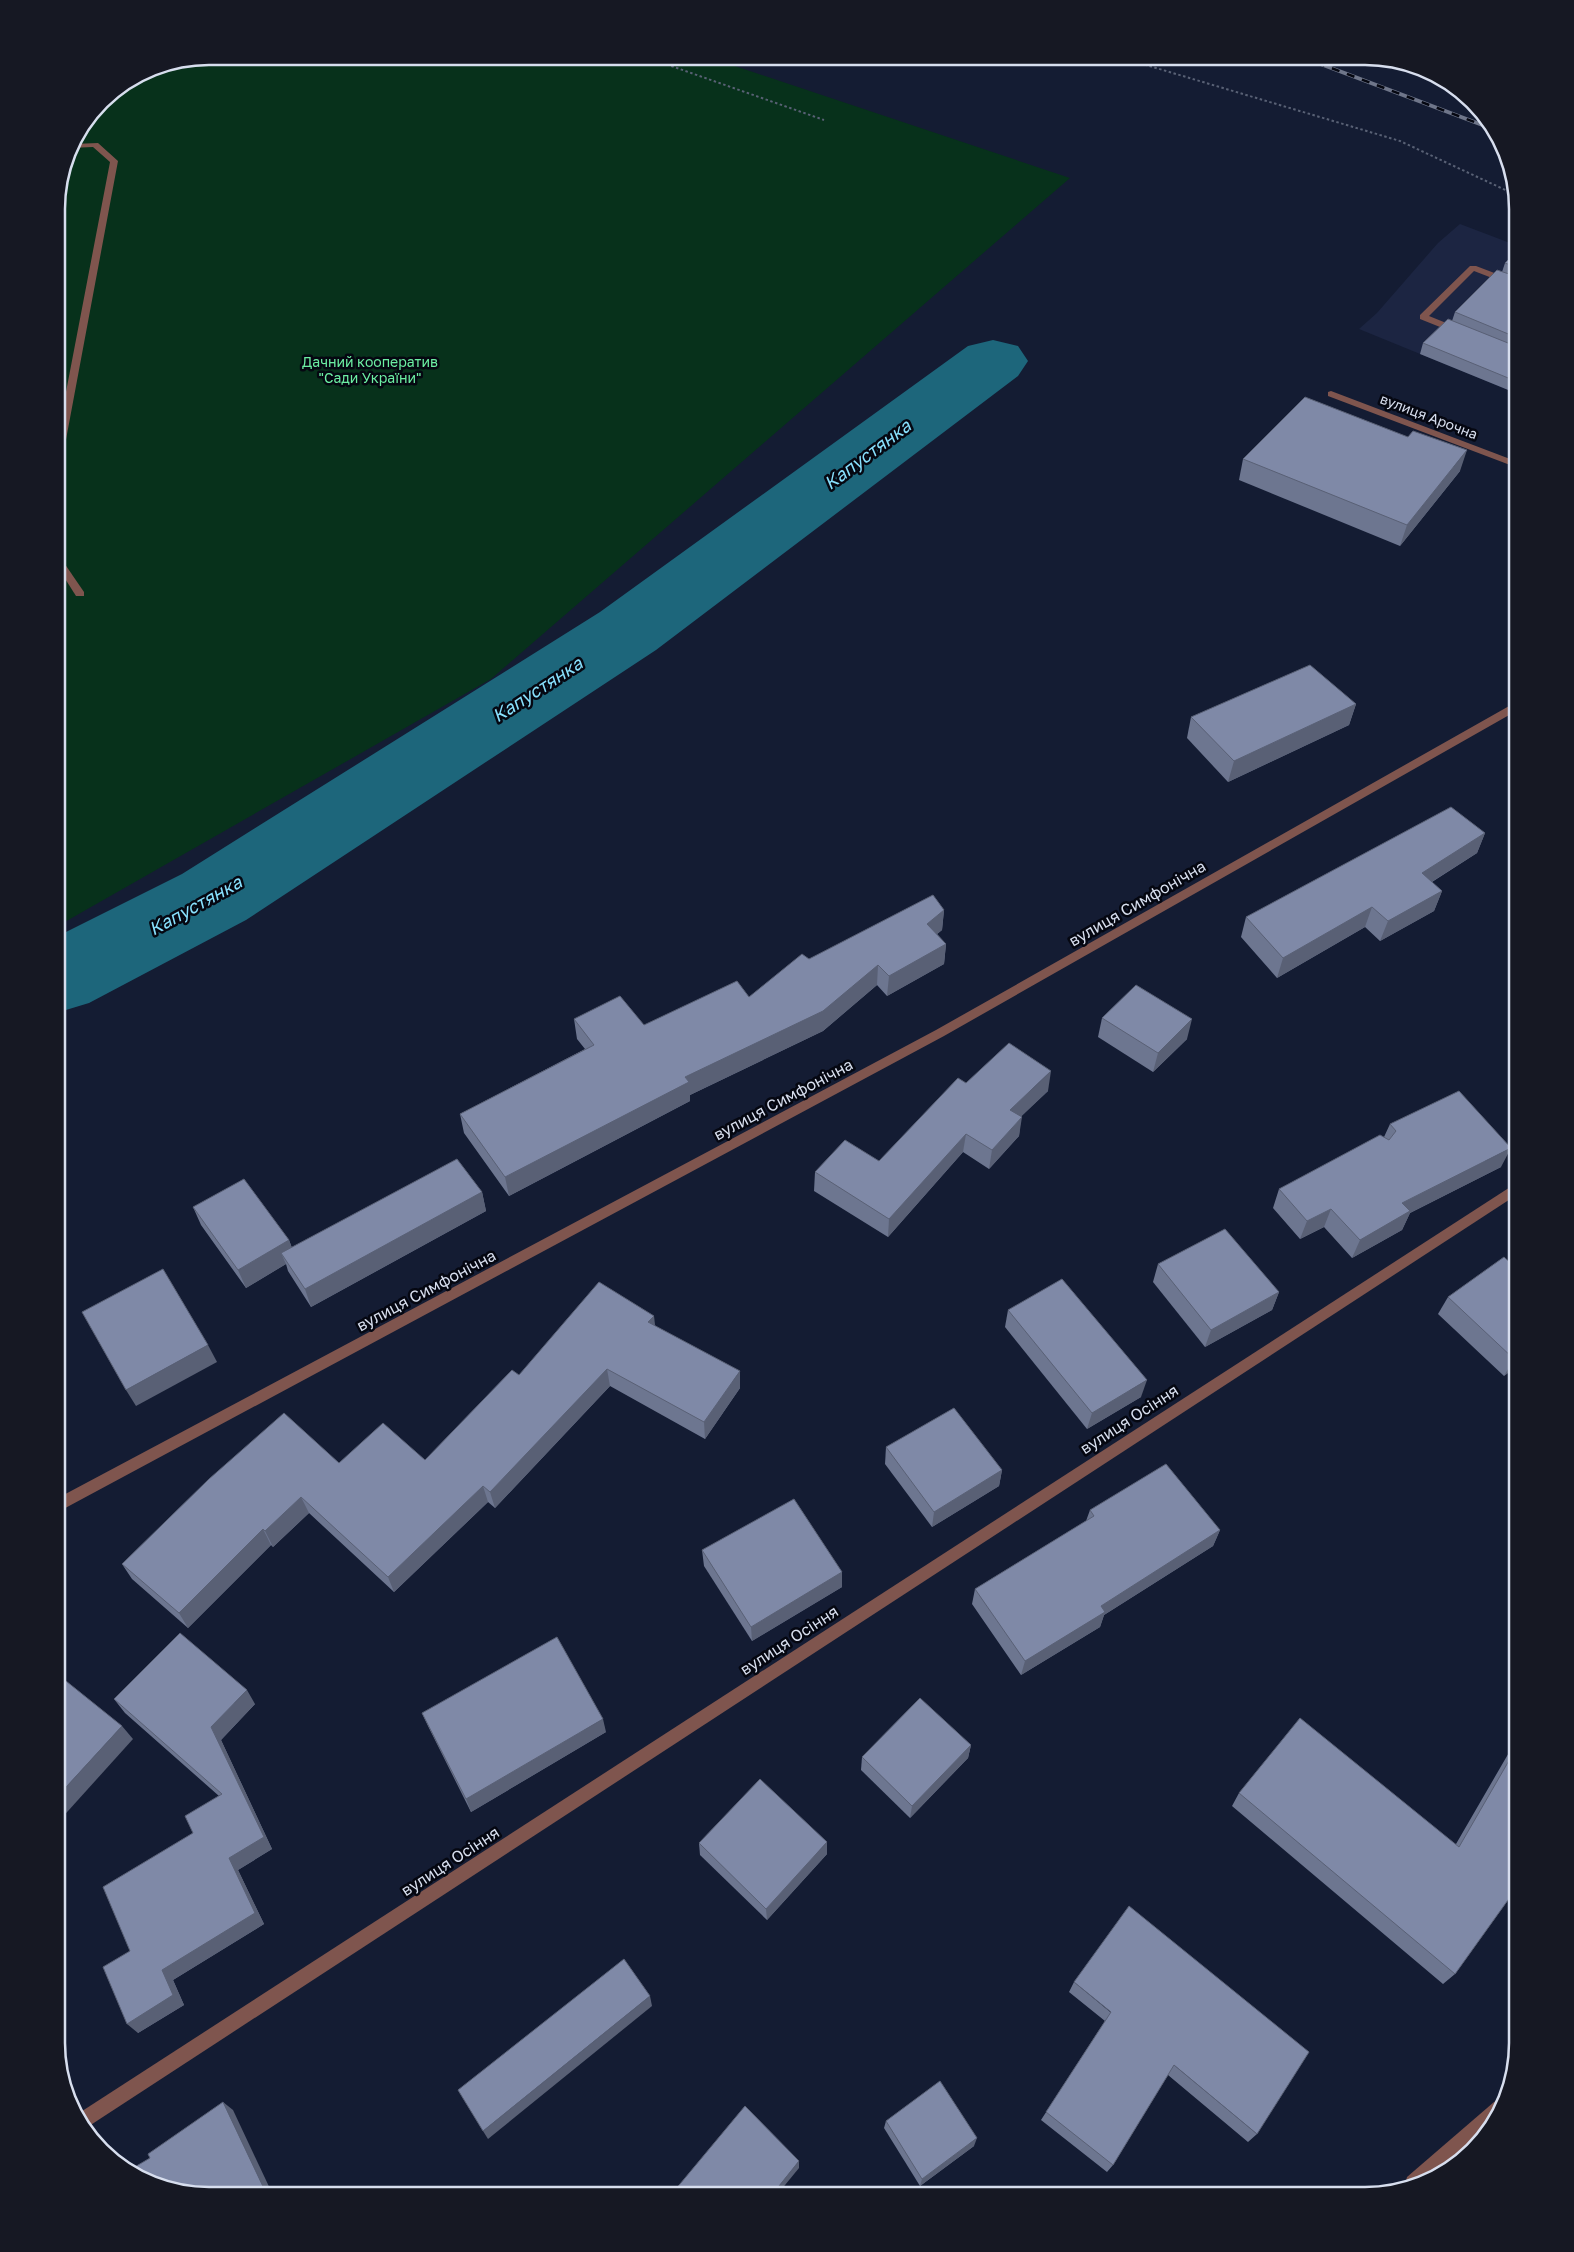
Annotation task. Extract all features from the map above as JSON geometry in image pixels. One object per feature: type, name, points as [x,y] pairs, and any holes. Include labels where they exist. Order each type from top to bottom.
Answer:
[{"type":"street","points":[[65,414],[114,161],[95,145],[80,146]]},
{"type":"street","points":[[1466,334],[1423,317],[1472,268],[1509,282]]},
{"type":"street","name":"вулиця Арочна","points":[[1331,394],[1509,462]]},
{"type":"street","points":[[65,572],[80,594]]},
{"type":"street","name":"вулиця Симфонічна","points":[[65,1502],[940,1033],[1509,711]]},
{"type":"street","name":"вулиця Осіння","points":[[86,2118],[1509,1193]]},
{"type":"street","points":[[1422,2175],[1487,2119]]},
{"type":"path","points":[[668,65],[824,120]]},
{"type":"path","points":[[1143,65],[1400,141],[1508,191]]},
{"type":"shaded area","points":[[1460,224],[1509,243],[1509,390],[1359,329],[1377,313],[1438,243]]},
{"type":"green space","name":"Дачний кооператив \"Сади України\"","points":[[732,65],[1070,178],[491,679],[65,922],[65,200],[70,172],[76,154],[89,129],[107,107],[137,84],[163,73],[191,66]]},
{"type":"building","points":[[1497,270],[1509,274],[1509,334],[1455,312]]},
{"type":"building","points":[[1448,319],[1509,343],[1509,378],[1423,343]]},
{"type":"building","points":[[1305,397],[1408,437],[1413,431],[1467,450],[1407,525],[1243,459]]},
{"type":"building","points":[[1310,665],[1356,704],[1234,761],[1191,717]]},
{"type":"building","points":[[1451,807],[1485,833],[1422,873],[1442,891],[1388,921],[1372,907],[1283,958],[1246,917]]},
{"type":"building","points":[[933,895],[944,910],[927,924],[946,944],[889,976],[878,965],[823,1011],[685,1077],[689,1082],[505,1177],[460,1114],[594,1045],[574,1019],[620,996],[644,1025],[737,981],[749,997],[802,954],[809,959]]},
{"type":"building","points":[[1136,985],[1192,1019],[1158,1053],[1102,1018]]},
{"type":"building","points":[[1009,1043],[1051,1071],[1010,1110],[1022,1117],[992,1150],[966,1134],[889,1219],[815,1172],[845,1140],[879,1161],[958,1078],[966,1083]]},
{"type":"building","points":[[1459,1091],[1509,1146],[1509,1149],[1402,1203],[1410,1211],[1360,1240],[1331,1209],[1307,1221],[1279,1189],[1380,1135],[1389,1140],[1396,1131],[1390,1124]]},
{"type":"building","points":[[457,1159],[482,1192],[305,1289],[281,1253]]},
{"type":"building","points":[[244,1179],[289,1240],[238,1270],[193,1207]]},
{"type":"building","points":[[1225,1229],[1279,1292],[1211,1330],[1158,1264]]},
{"type":"building","points":[[1504,1257],[1509,1262],[1509,1354],[1448,1297]]},
{"type":"building","points":[[163,1269],[208,1345],[126,1390],[82,1312]]},
{"type":"building","points":[[1062,1279],[1147,1380],[1092,1413],[1008,1310]]},
{"type":"building","points":[[599,1282],[654,1316],[648,1322],[740,1371],[704,1422],[607,1369],[490,1492],[483,1486],[388,1577],[301,1497],[265,1531],[263,1529],[179,1613],[122,1564],[209,1479],[284,1413],[339,1463],[383,1423],[425,1460],[512,1370],[519,1375]]},
{"type":"building","points":[[954,1408],[1002,1470],[934,1512],[886,1447]]},
{"type":"building","points":[[1166,1464],[1220,1530],[1101,1606],[1105,1612],[1025,1661],[975,1589],[1094,1516],[1090,1510]]},
{"type":"building","points":[[794,1499],[842,1572],[751,1627],[702,1550]]},
{"type":"building","points":[[180,1633],[247,1690],[211,1727],[264,1837],[229,1858],[255,1913],[162,1970],[173,1995],[127,2024],[103,1967],[130,1951],[103,1887],[193,1833],[185,1816],[222,1794],[114,1699]]},
{"type":"building","points":[[557,1637],[603,1719],[466,1799],[422,1713]]},
{"type":"building","points":[[65,1680],[122,1726],[65,1788]]},
{"type":"building","points":[[920,1698],[971,1745],[912,1806],[862,1757]]},
{"type":"building","points":[[1300,1718],[1459,1847],[1509,1761],[1509,1899],[1455,1974],[1239,1793]]},
{"type":"building","points":[[760,1779],[827,1842],[766,1909],[699,1843]]},
{"type":"building","points":[[1129,1906],[1309,2052],[1257,2134],[1174,2065],[1113,2165],[1046,2112],[1111,2012],[1074,1982]]},
{"type":"building","points":[[624,1959],[650,1996],[483,2131],[458,2090]]},
{"type":"building","points":[[940,2081],[977,2138],[922,2179],[886,2121]]},
{"type":"building","points":[[223,2102],[263,2187],[200,2187],[172,2182],[135,2167],[150,2158],[148,2154]]},
{"type":"building","points":[[745,2106],[799,2161],[778,2187],[678,2187]]},
{"type":"waterway","name":"Капустянка","points":[[65,973],[214,897],[628,631],[993,361]]},
{"type":"railway","points":[[1323,65],[1482,125]]}]
